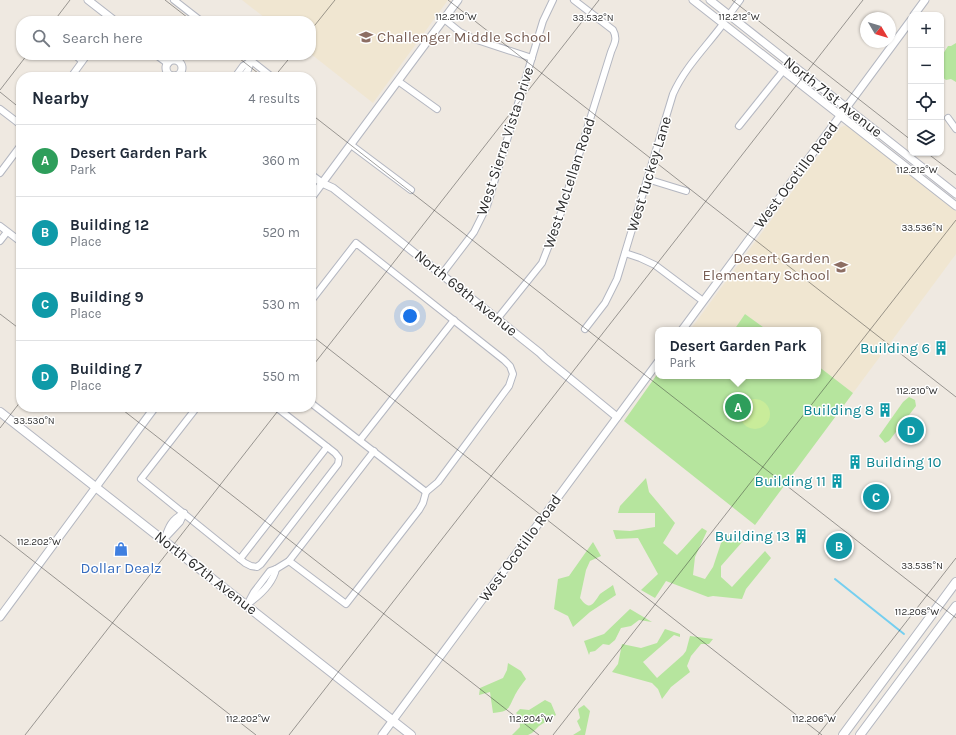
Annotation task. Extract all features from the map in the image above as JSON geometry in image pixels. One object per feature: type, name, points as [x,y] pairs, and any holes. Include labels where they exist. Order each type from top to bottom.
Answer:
[{"type":"main road","name":"North 67th Avenue","points":[[0,412],[411,735]]},
{"type":"main road","points":[[843,735],[956,582]]},
{"type":"main road","points":[[860,735],[956,606]]},
{"type":"street","points":[[88,0],[108,16]]},
{"type":"street","points":[[174,0],[195,16]]},
{"type":"street","points":[[316,191],[458,0]]},
{"type":"street","name":"West Sierra Vista Drive","points":[[442,274],[474,232],[487,206],[545,14],[553,0]]},
{"type":"street","name":"West McLellan Road","points":[[498,318],[542,263],[558,222],[610,52],[616,40],[616,35],[613,30],[574,0]]},
{"type":"street","name":"North 71st Avenue","points":[[693,0],[956,206]]},
{"type":"street","name":"North 71st Avenue","points":[[710,0],[956,194]]},
{"type":"street","points":[[729,15],[740,0]]},
{"type":"street","points":[[916,12],[926,0]]},
{"type":"street","points":[[444,20],[460,32],[474,39],[532,58]]},
{"type":"street","name":"West Tuckey Lane","points":[[585,329],[612,292],[625,254],[670,101],[679,80],[723,24]]},
{"type":"street","name":"West Ocotillo Road","points":[[684,327],[908,24]]},
{"type":"street","points":[[74,72],[83,60]]},
{"type":"street","points":[[164,60],[168,63]]},
{"type":"street","points":[[167,72],[168,63],[174,60],[179,62],[183,72]]},
{"type":"street","points":[[239,72],[243,66],[252,61]]},
{"type":"street","points":[[247,72],[252,61]]},
{"type":"street","points":[[252,61],[266,72]]},
{"type":"street","points":[[739,126],[783,71]]},
{"type":"street","points":[[398,81],[436,109]]},
{"type":"street","points":[[0,109],[16,121]]},
{"type":"street","points":[[948,118],[956,129]]},
{"type":"street","points":[[351,144],[411,190]]},
{"type":"street","points":[[0,173],[16,152]]},
{"type":"street","name":"North 69th Avenue","points":[[316,179],[333,188],[498,318],[617,417]]},
{"type":"street","points":[[647,179],[686,191]]},
{"type":"street","points":[[0,226],[16,238]]},
{"type":"street","points":[[0,241],[7,232]]},
{"type":"street","points":[[289,561],[346,604],[419,510],[426,492],[438,482],[499,401],[509,386],[513,374],[510,366],[504,360],[356,243],[316,292]]},
{"type":"street","points":[[625,254],[640,258],[656,265],[703,301]]},
{"type":"street","points":[[360,440],[454,320]]},
{"type":"street","name":"West Ocotillo Road","points":[[382,735],[655,366]]},
{"type":"street","points":[[316,407],[426,492]]},
{"type":"street","points":[[0,617],[97,488],[151,412]]},
{"type":"street","points":[[193,412],[141,479],[240,559],[251,566],[257,567],[261,564],[338,464],[339,458],[335,453],[282,412]]},
{"type":"street","points":[[240,559],[327,447]]},
{"type":"street","points":[[247,605],[259,596],[275,576],[276,570],[289,561],[374,452]]},
{"type":"street","points":[[164,540],[169,525],[175,518],[184,513]]},
{"type":"shaded area","name":"Challenger Middle School","points":[[242,0],[448,0],[373,103],[316,58],[316,16],[263,16]]},
{"type":"shaded area","name":"Desert Garden Elementary School","points":[[846,125],[956,211],[956,254],[853,393],[821,368],[821,327],[763,327],[745,314],[736,327],[692,327],[839,128]]},
{"type":"green space","points":[[956,43],[956,82],[951,79],[946,80],[944,78],[944,52],[948,46]]},
{"type":"green space","points":[[745,314],[763,327],[736,327]]},
{"type":"green space","points":[[821,368],[853,393],[755,525],[624,421],[655,377],[655,379],[821,379]]},
{"type":"green space","points":[[909,397],[915,400],[916,406],[889,441],[885,443],[879,436],[903,402]]},
{"type":"green space","points":[[755,399],[766,403],[770,414],[766,425],[755,429],[744,425],[740,414],[744,403]]},
{"type":"green space","points":[[646,478],[649,492],[675,523],[663,543],[677,555],[702,528],[707,531],[695,557],[693,575],[705,579],[713,567],[724,534],[743,541],[721,566],[721,577],[732,587],[765,551],[771,558],[746,589],[742,599],[713,596],[708,597],[666,581],[655,598],[641,590],[658,574],[638,538],[616,539],[613,530],[630,531],[655,527],[655,513],[618,513],[620,506]]},
{"type":"green space","points":[[593,542],[601,556],[590,561],[586,570],[580,598],[586,605],[589,606],[600,594],[613,585],[616,595],[590,612],[573,627],[568,616],[554,609],[558,579],[569,576]]},
{"type":"green space","points":[[630,609],[652,622],[639,620],[631,626],[621,628],[615,640],[609,645],[603,644],[595,651],[590,652],[589,655],[584,641],[604,634]]},
{"type":"green space","points":[[665,629],[680,634],[680,637],[674,635],[643,662],[657,678],[683,655],[686,651],[690,636],[713,639],[709,644],[701,644],[691,656],[687,666],[690,672],[671,687],[662,699],[658,689],[652,683],[612,672],[618,664],[622,644],[641,648],[657,643]]},
{"type":"green space","points":[[508,663],[521,671],[526,679],[517,691],[508,708],[503,711],[493,713],[490,692],[479,695],[480,688],[503,678],[507,670]]},
{"type":"green space","points":[[545,700],[551,703],[556,715],[528,735],[512,735],[520,727],[519,716],[516,713],[520,709],[529,710]]},
{"type":"green space","points":[[584,705],[590,711],[585,735],[573,735],[581,730],[577,721],[580,718],[578,709]]},
{"type":"waterway","points":[[835,579],[904,634]]},
{"type":"place","name":"Challenger Middle School","points":[[366,37]]},
{"type":"place","name":"Desert Garden Elementary School","points":[[841,267]]},
{"type":"place","name":"Building 6","points":[[941,348]]},
{"type":"place","name":"Desert Garden Park","points":[[738,407]]},
{"type":"place","name":"Building 8","points":[[885,410]]},
{"type":"place","name":"Building 7","points":[[911,430]]},
{"type":"place","name":"Building 10","points":[[855,462]]},
{"type":"place","name":"Building 11","points":[[837,481]]},
{"type":"place","name":"Building 9","points":[[876,497]]},
{"type":"place","name":"Building 13","points":[[801,536]]},
{"type":"place","name":"Building 12","points":[[839,546]]},
{"type":"place","name":"Dollar Dealz","points":[[121,549]]}]
